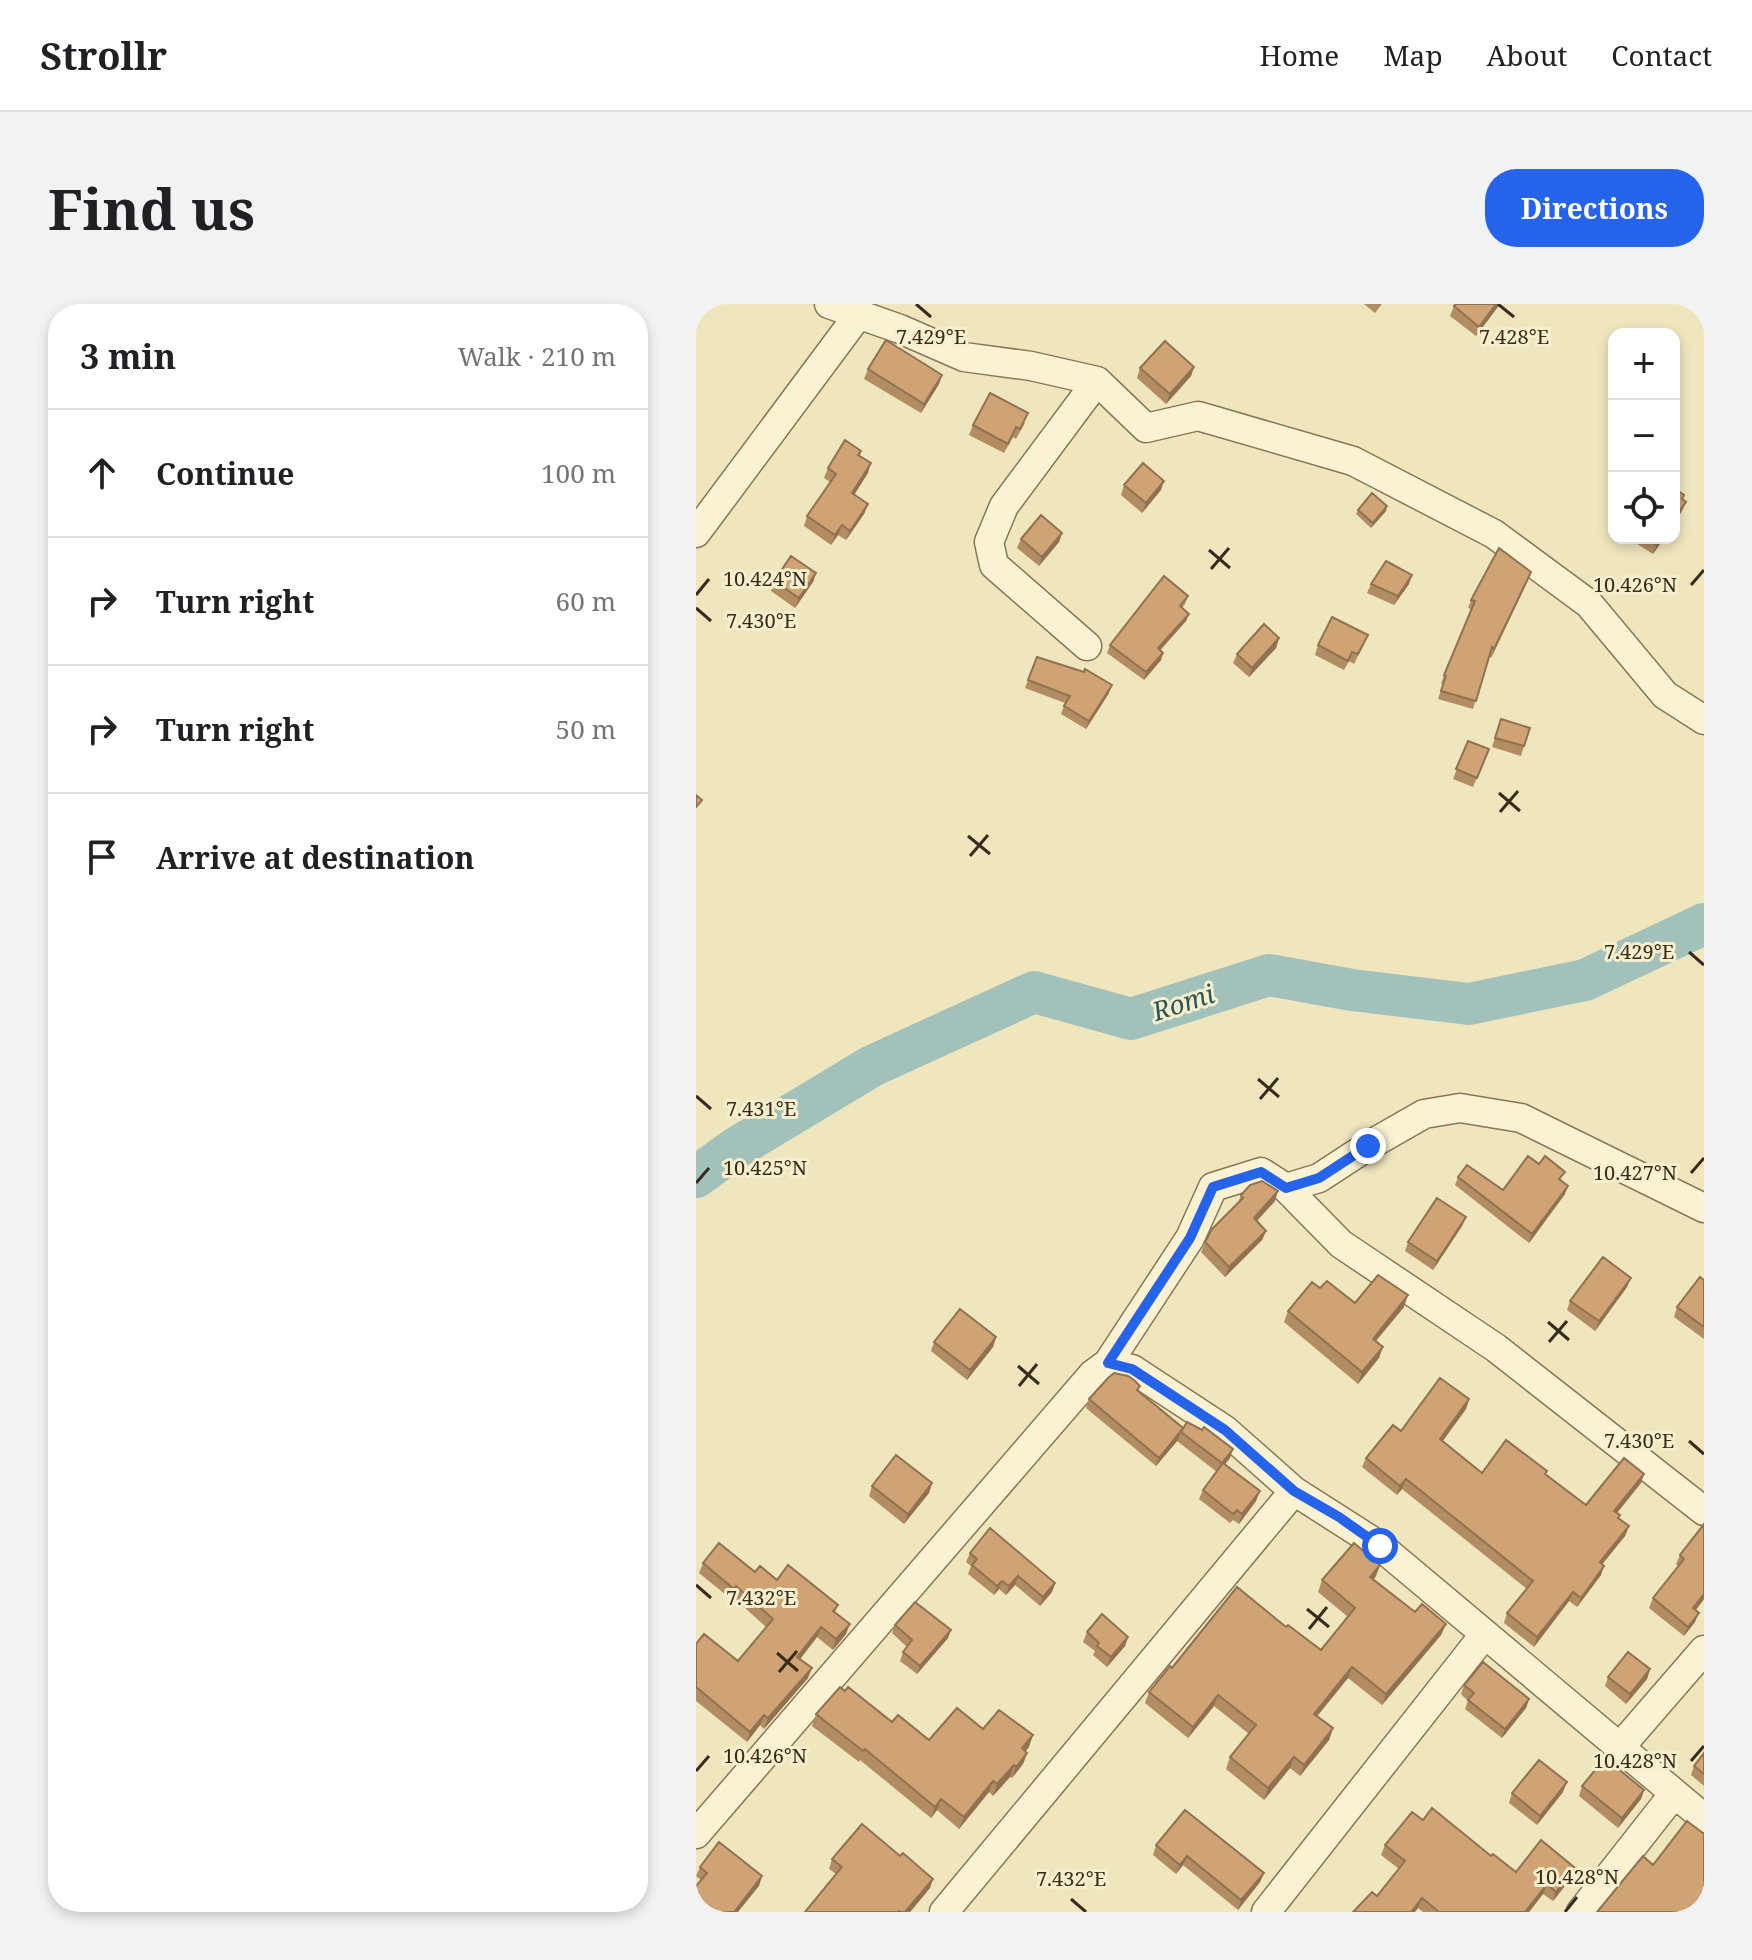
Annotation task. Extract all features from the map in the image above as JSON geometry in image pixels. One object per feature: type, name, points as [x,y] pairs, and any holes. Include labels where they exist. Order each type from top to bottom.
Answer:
[{"type":"street","points":[[829,304],[900,329],[964,357],[1031,366],[1097,381],[1146,428],[1198,416],[1353,461],[1494,534],[1589,604],[1665,695],[1704,720]]},
{"type":"street","points":[[696,533],[859,314]]},
{"type":"street","points":[[1087,646],[994,565],[989,542],[1004,506],[1097,381]]},
{"type":"street","points":[[1286,1188],[1319,1178],[1424,1114],[1460,1108],[1521,1118],[1704,1208]]},
{"type":"street","points":[[696,1834],[1093,1374],[1108,1363],[1190,1238],[1213,1187],[1261,1172],[1286,1188],[1341,1244],[1496,1348],[1704,1511]]},
{"type":"street","points":[[1108,1363],[1132,1369],[1225,1430],[1294,1491],[1380,1546],[1704,1818]]},
{"type":"street","points":[[944,1912],[1294,1491]]},
{"type":"street","points":[[1266,1912],[1484,1635]]},
{"type":"street","points":[[1620,1747],[1704,1650]]},
{"type":"street","points":[[1581,1912],[1673,1795]]},
{"type":"building","points":[[1496,304],[1479,327],[1454,306]]},
{"type":"building","points":[[886,340],[942,375],[924,404],[868,369]]},
{"type":"building","points":[[1165,341],[1194,367],[1170,394],[1140,368]]},
{"type":"building","points":[[990,393],[1028,413],[1020,429],[1016,427],[1008,444],[973,425]]},
{"type":"building","points":[[845,440],[861,451],[858,455],[871,463],[852,493],[868,504],[850,531],[842,525],[835,535],[807,516],[836,474],[828,468]]},
{"type":"building","points":[[1143,463],[1164,481],[1146,503],[1124,485]]},
{"type":"building","points":[[1680,492],[1684,495],[1682,499],[1686,502],[1680,510]]},
{"type":"building","points":[[1372,493],[1387,506],[1373,523],[1358,510]]},
{"type":"building","points":[[1041,515],[1062,533],[1042,557],[1021,539]]},
{"type":"building","points":[[1499,548],[1531,572],[1494,649],[1492,647],[1476,701],[1441,691],[1444,675],[1475,601],[1471,600]]},
{"type":"building","points":[[791,556],[816,573],[799,598],[774,581]]},
{"type":"building","points":[[1386,561],[1412,575],[1398,596],[1371,584]]},
{"type":"building","points":[[1164,576],[1188,596],[1180,606],[1189,614],[1158,648],[1163,653],[1146,672],[1110,645]]},
{"type":"building","points":[[1332,617],[1368,635],[1358,654],[1352,652],[1348,661],[1318,645]]},
{"type":"building","points":[[1264,624],[1279,638],[1252,668],[1237,654]]},
{"type":"building","points":[[1037,657],[1084,672],[1085,669],[1112,685],[1089,721],[1064,706],[1070,696],[1028,680]]},
{"type":"building","points":[[1501,719],[1530,728],[1524,746],[1495,738]]},
{"type":"building","points":[[1468,741],[1489,749],[1477,778],[1456,769]]},
{"type":"building","points":[[1528,1156],[1539,1164],[1545,1156],[1565,1172],[1559,1179],[1568,1186],[1532,1234],[1458,1177],[1467,1165],[1503,1190]]},
{"type":"building","points":[[1262,1181],[1278,1191],[1254,1218],[1266,1231],[1229,1267],[1205,1242],[1212,1229],[1243,1198],[1241,1195],[1250,1185]]},
{"type":"building","points":[[1437,1198],[1466,1217],[1437,1261],[1408,1242]]},
{"type":"building","points":[[1603,1257],[1631,1278],[1599,1321],[1570,1301]]},
{"type":"building","points":[[1378,1275],[1408,1295],[1373,1339],[1383,1347],[1362,1372],[1288,1311],[1312,1282],[1320,1288],[1327,1281],[1355,1303]]},
{"type":"building","points":[[1700,1277],[1704,1280],[1704,1327],[1677,1307]]},
{"type":"building","points":[[960,1309],[996,1337],[970,1370],[934,1342]]},
{"type":"building","points":[[1114,1373],[1134,1380],[1140,1386],[1137,1390],[1183,1428],[1159,1458],[1089,1399]]},
{"type":"building","points":[[1440,1378],[1469,1399],[1440,1439],[1482,1473],[1506,1440],[1586,1505],[1624,1458],[1644,1474],[1614,1511],[1629,1526],[1600,1562],[1604,1566],[1581,1598],[1573,1592],[1537,1637],[1507,1613],[1533,1581],[1406,1479],[1400,1486],[1366,1458],[1393,1425],[1401,1431]]},
{"type":"building","points":[[1187,1422],[1202,1430],[1204,1427],[1233,1449],[1222,1463],[1181,1432]]},
{"type":"building","points":[[896,1455],[932,1483],[908,1514],[872,1486]]},
{"type":"building","points":[[1223,1463],[1260,1491],[1242,1514],[1237,1510],[1233,1514],[1203,1490]]},
{"type":"building","points":[[1704,1524],[1704,1594],[1693,1608],[1699,1613],[1688,1627],[1653,1598],[1684,1559],[1680,1555]]},
{"type":"building","points":[[990,1528],[1055,1583],[1043,1597],[1018,1576],[1009,1586],[1002,1581],[997,1586],[972,1565],[977,1559],[970,1553]]},
{"type":"building","points":[[719,1543],[755,1572],[760,1566],[777,1580],[788,1565],[838,1605],[833,1611],[850,1624],[836,1639],[821,1627],[797,1657],[812,1668],[768,1718],[764,1715],[750,1732],[696,1687],[696,1644],[704,1634],[738,1661],[773,1619],[736,1586],[734,1589],[703,1563]]},
{"type":"building","points":[[1354,1543],[1380,1565],[1370,1577],[1415,1612],[1422,1604],[1446,1624],[1386,1694],[1352,1667],[1314,1714],[1333,1728],[1304,1765],[1294,1757],[1268,1788],[1230,1757],[1256,1725],[1218,1695],[1193,1727],[1149,1692],[1237,1587],[1286,1627],[1288,1625],[1321,1650],[1355,1608],[1322,1580]]},
{"type":"building","points":[[915,1602],[951,1630],[920,1666],[903,1652],[912,1640],[895,1625]]},
{"type":"building","points":[[1102,1614],[1128,1637],[1111,1657],[1097,1646],[1099,1643],[1087,1632]]},
{"type":"building","points":[[1628,1652],[1650,1669],[1630,1694],[1608,1677]]},
{"type":"building","points":[[1483,1662],[1529,1699],[1505,1729],[1468,1700],[1474,1693],[1464,1685]]},
{"type":"building","points":[[840,1687],[845,1691],[848,1687],[892,1722],[898,1715],[929,1740],[957,1708],[983,1729],[999,1710],[1033,1735],[1022,1748],[1027,1753],[1016,1767],[1014,1765],[997,1784],[993,1781],[964,1817],[941,1799],[935,1807],[865,1749],[863,1751],[816,1714]]},
{"type":"building","points":[[1704,1753],[1704,1774],[1694,1766]]},
{"type":"building","points":[[1605,1758],[1644,1790],[1622,1818],[1582,1786]]},
{"type":"building","points":[[1539,1760],[1567,1782],[1540,1816],[1512,1793]]},
{"type":"building","points":[[1432,1808],[1491,1856],[1493,1854],[1516,1872],[1541,1840],[1575,1868],[1556,1892],[1547,1884],[1525,1912],[1439,1912],[1422,1898],[1411,1912],[1353,1912],[1372,1892],[1377,1896],[1405,1861],[1385,1845],[1412,1812],[1423,1820]]},
{"type":"building","points":[[1185,1810],[1264,1873],[1241,1900],[1187,1856],[1180,1865],[1156,1845]]},
{"type":"building","points":[[1687,1821],[1704,1834],[1704,1912],[1597,1912],[1643,1856],[1653,1865]]},
{"type":"building","points":[[862,1824],[933,1879],[905,1912],[805,1912],[842,1867],[832,1859]]},
{"type":"building","points":[[719,1842],[762,1876],[734,1912],[696,1912],[696,1886],[707,1873],[700,1867]]},
{"type":"waterway","name":"Romi","points":[[696,1177],[736,1148],[872,1066],[1034,992],[1131,1019],[1269,975],[1352,990],[1469,1004],[1585,980],[1704,924]]},
{"type":"route","points":[[1368,1146],[1319,1178],[1286,1188],[1261,1172],[1213,1187],[1190,1238],[1108,1363],[1132,1369],[1225,1430],[1294,1491],[1380,1546]]}]
